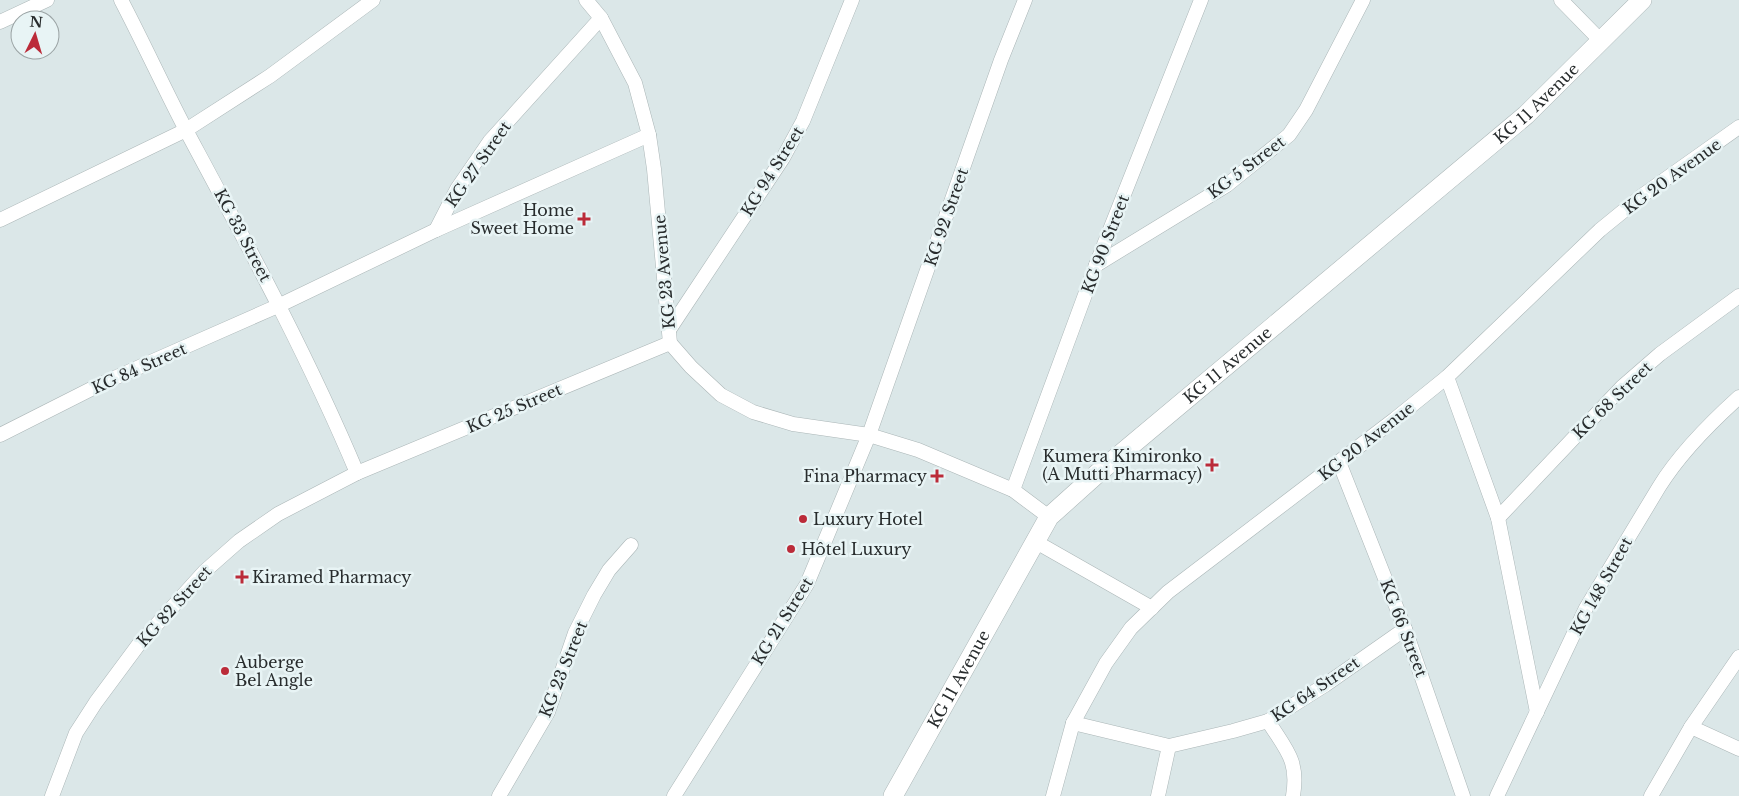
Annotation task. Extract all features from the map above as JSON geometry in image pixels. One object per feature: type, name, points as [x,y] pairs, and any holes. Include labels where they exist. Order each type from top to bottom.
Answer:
[{"type":"main road","name":"KG 11 Avenue","points":[[893,796],[1049,517],[1098,473],[1526,115],[1642,0]]},
{"type":"street","points":[[0,22],[46,0]]},
{"type":"street","name":"KG 33 Street","points":[[121,0],[186,130],[280,305],[336,421],[357,473]]},
{"type":"street","points":[[0,220],[186,130],[270,76],[373,0]]},
{"type":"street","name":"KG 94 Street","points":[[670,337],[795,135],[803,120],[852,0]]},
{"type":"street","name":"KG 92 Street","points":[[869,435],[1001,60],[1025,0]]},
{"type":"street","name":"KG 90 Street","points":[[1013,490],[1096,265],[1201,0]]},
{"type":"street","name":"KG 5 Street","points":[[1096,265],[1227,185],[1289,135],[1306,110],[1363,0]]},
{"type":"street","points":[[1561,0],[1601,41]]},
{"type":"street","name":"KG 23 Avenue","points":[[591,2],[635,83],[649,136],[654,169],[670,337],[691,367],[721,395],[753,412],[793,424],[869,435],[918,450],[1013,490],[1049,517]]},
{"type":"street","name":"KG 27 Street","points":[[436,230],[457,189],[490,142],[601,18]]},
{"type":"street","name":"KG 20 Avenue","points":[[1053,796],[1073,722],[1106,663],[1131,628],[1168,592],[1339,462],[1447,376],[1600,230],[1642,195],[1739,126]]},
{"type":"street","points":[[280,305],[436,230],[649,136]]},
{"type":"street","name":"KG 68 Street","points":[[1498,518],[1622,387],[1660,354],[1739,296]]},
{"type":"street","name":"KG 84 Street","points":[[0,435],[103,383],[280,305]]},
{"type":"street","name":"KG 25 Street","points":[[357,473],[670,337]]},
{"type":"street","points":[[1447,376],[1498,518],[1537,712]]},
{"type":"street","name":"KG 148 Street","points":[[1497,796],[1586,608],[1671,467],[1739,397]]},
{"type":"street","name":"KG 21 Street","points":[[674,796],[807,584],[869,435]]},
{"type":"street","name":"KG 66 Street","points":[[1339,462],[1406,629],[1463,796]]},
{"type":"street","name":"KG 82 Street","points":[[52,796],[76,733],[96,702],[140,644],[204,571],[221,554],[278,514],[357,473]]},
{"type":"street","points":[[1036,542],[1152,608]]},
{"type":"street","name":"KG 23 Street","points":[[499,796],[548,712],[575,632],[594,595],[609,570],[631,545]]},
{"type":"street","name":"KG 64 Street","points":[[1073,722],[1169,746],[1268,721],[1325,685],[1406,629]]},
{"type":"street","points":[[1651,796],[1691,727],[1739,657]]},
{"type":"street","points":[[1268,721],[1290,756],[1296,775],[1293,796]]},
{"type":"street","points":[[1691,727],[1739,749]]},
{"type":"street","points":[[1158,796],[1169,746]]},
{"type":"place","name":"Home Sweet Home","points":[[584,219]]},
{"type":"place","name":"Kumera Kimironko (A Mutti Pharmacy)","points":[[1212,465]]},
{"type":"place","name":"Fina Pharmacy","points":[[937,476]]},
{"type":"place","name":"Luxury Hotel","points":[[803,519]]},
{"type":"place","name":"Hôtel Luxury","points":[[791,549]]},
{"type":"place","name":"Kiramed Pharmacy","points":[[242,577]]},
{"type":"place","name":"Auberge Bel Angle","points":[[225,671]]}]
